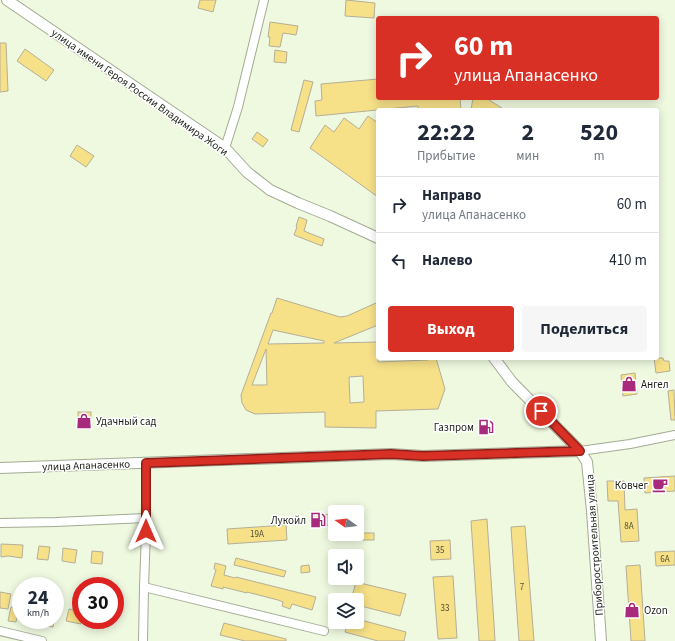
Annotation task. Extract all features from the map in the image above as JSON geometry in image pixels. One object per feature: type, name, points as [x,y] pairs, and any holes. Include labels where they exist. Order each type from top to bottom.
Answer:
[{"type":"main road","name":"улица имени Героя России Владимира Жоги","points":[[7,0],[225,148],[247,172],[270,190],[298,204],[330,216],[376,237]]},
{"type":"main road","points":[[496,360],[512,382],[580,451]]},
{"type":"main road","name":"улица Апанасенко","points":[[0,468],[391,454],[423,456],[580,451]]},
{"type":"main road","name":"Приборостроительная улица","points":[[580,451],[587,462],[601,641]]},
{"type":"street","points":[[225,148],[238,107],[264,0]]},
{"type":"street","name":"улица Апанасенко","points":[[580,451],[630,444],[675,435]]},
{"type":"street","points":[[143,641],[146,463]]},
{"type":"street","points":[[0,524],[146,518]]},
{"type":"street","points":[[144,587],[324,631]]},
{"type":"street","points":[[0,631],[42,641]]},
{"type":"building","points":[[200,0],[216,0],[213,12],[198,8]]},
{"type":"building","points":[[346,0],[375,3],[374,18],[345,16]]},
{"type":"building","points":[[270,22],[298,26],[296,35],[283,33],[280,47],[269,46],[270,37],[268,37]]},
{"type":"building","points":[[0,43],[6,43],[8,91],[0,92]]},
{"type":"building","points":[[25,49],[54,70],[46,81],[17,61]]},
{"type":"building","points":[[275,50],[287,52],[286,63],[274,62]]},
{"type":"building","points":[[376,79],[376,100],[460,100],[461,108],[418,108],[418,106],[376,108],[376,110],[316,116],[315,101],[322,100],[321,84]]},
{"type":"building","points":[[304,80],[313,82],[299,132],[291,130]]},
{"type":"building","points":[[473,100],[489,100],[502,108],[471,108]]},
{"type":"building","points":[[368,116],[376,122],[376,196],[310,148],[325,125],[334,132],[344,118],[359,129]]},
{"type":"building","points":[[257,132],[268,140],[263,147],[252,139]]},
{"type":"building","points":[[77,145],[94,156],[86,167],[70,156]]},
{"type":"building","points":[[299,217],[307,220],[304,231],[324,239],[322,246],[294,235]]},
{"type":"building","points":[[277,298],[340,317],[347,316],[376,303],[376,326],[334,343],[376,342],[376,360],[378,360],[378,362],[437,360],[445,389],[438,409],[376,411],[376,428],[325,427],[325,412],[255,414],[246,410],[242,403],[241,395]],"holes":[[[273,330],[324,341],[324,343],[268,344]],[[266,349],[267,385],[252,385]],[[363,376],[364,402],[350,403],[349,377]]]},
{"type":"building","points":[[663,358],[664,361],[669,361],[670,371],[656,373],[654,360]]},
{"type":"building","name":"Ангел","points":[[635,373],[637,394],[623,396],[621,375]]},
{"type":"building","points":[[674,390],[675,420],[671,420],[668,391]]},
{"type":"building","name":"Удачный сад","points":[[78,412],[91,412],[91,429],[78,429]]},
{"type":"building","name":"Ковчег","points":[[675,476],[675,491],[645,493],[644,478]]},
{"type":"building","points":[[607,481],[624,481],[625,510],[637,509],[639,541],[621,542],[618,501],[608,501]]},
{"type":"building","points":[[314,514],[328,515],[328,525],[314,526]]},
{"type":"building","points":[[487,519],[495,641],[479,641],[471,521]]},
{"type":"building","points":[[286,525],[287,540],[228,544],[227,529]]},
{"type":"building","points":[[525,526],[534,641],[519,641],[511,527]]},
{"type":"building","points":[[364,533],[374,533],[374,540],[364,540]]},
{"type":"building","points":[[450,540],[451,559],[431,560],[430,541]]},
{"type":"building","points":[[1,544],[23,545],[22,558],[8,556],[1,557]]},
{"type":"building","points":[[39,546],[50,547],[48,560],[37,559]]},
{"type":"building","points":[[63,548],[77,550],[75,563],[62,561]]},
{"type":"building","points":[[92,551],[103,552],[102,564],[91,563]]},
{"type":"building","points":[[675,551],[675,565],[656,566],[655,552]]},
{"type":"building","points":[[236,558],[286,571],[284,577],[234,565]]},
{"type":"building","points":[[215,563],[226,566],[224,575],[316,597],[312,610],[292,604],[290,609],[282,606],[283,602],[278,600],[247,592],[211,586],[216,570],[214,569]]},
{"type":"building","points":[[309,565],[310,572],[301,573],[301,566]]},
{"type":"building","points":[[640,565],[645,641],[631,641],[626,566]]},
{"type":"building","points":[[453,576],[457,638],[438,639],[433,577]]},
{"type":"building","points":[[364,584],[406,594],[400,616],[364,607],[364,593],[353,593],[355,585]]},
{"type":"building","points":[[0,592],[11,594],[8,609],[0,608]]},
{"type":"building","points":[[11,607],[12,607],[12,622],[8,621]]},
{"type":"building","points":[[69,609],[72,610],[72,622],[66,621]]},
{"type":"building","points":[[364,621],[406,632],[404,641],[378,641],[345,632],[346,629],[364,629]]},
{"type":"building","points":[[224,623],[286,639],[286,641],[245,641],[220,635]]},
{"type":"place","name":"Ангел","points":[[629,384]]},
{"type":"place","name":"Удачный сад","points":[[84,421]]},
{"type":"place","name":"Газпром","points":[[486,427]]},
{"type":"place","name":"Ковчег","points":[[660,485]]},
{"type":"place","name":"Лукойл","points":[[318,520]]},
{"type":"place","name":"Ozon","points":[[632,610]]},
{"type":"route","points":[[146,531],[146,463],[391,454],[423,456],[580,451],[541,411]]}]
